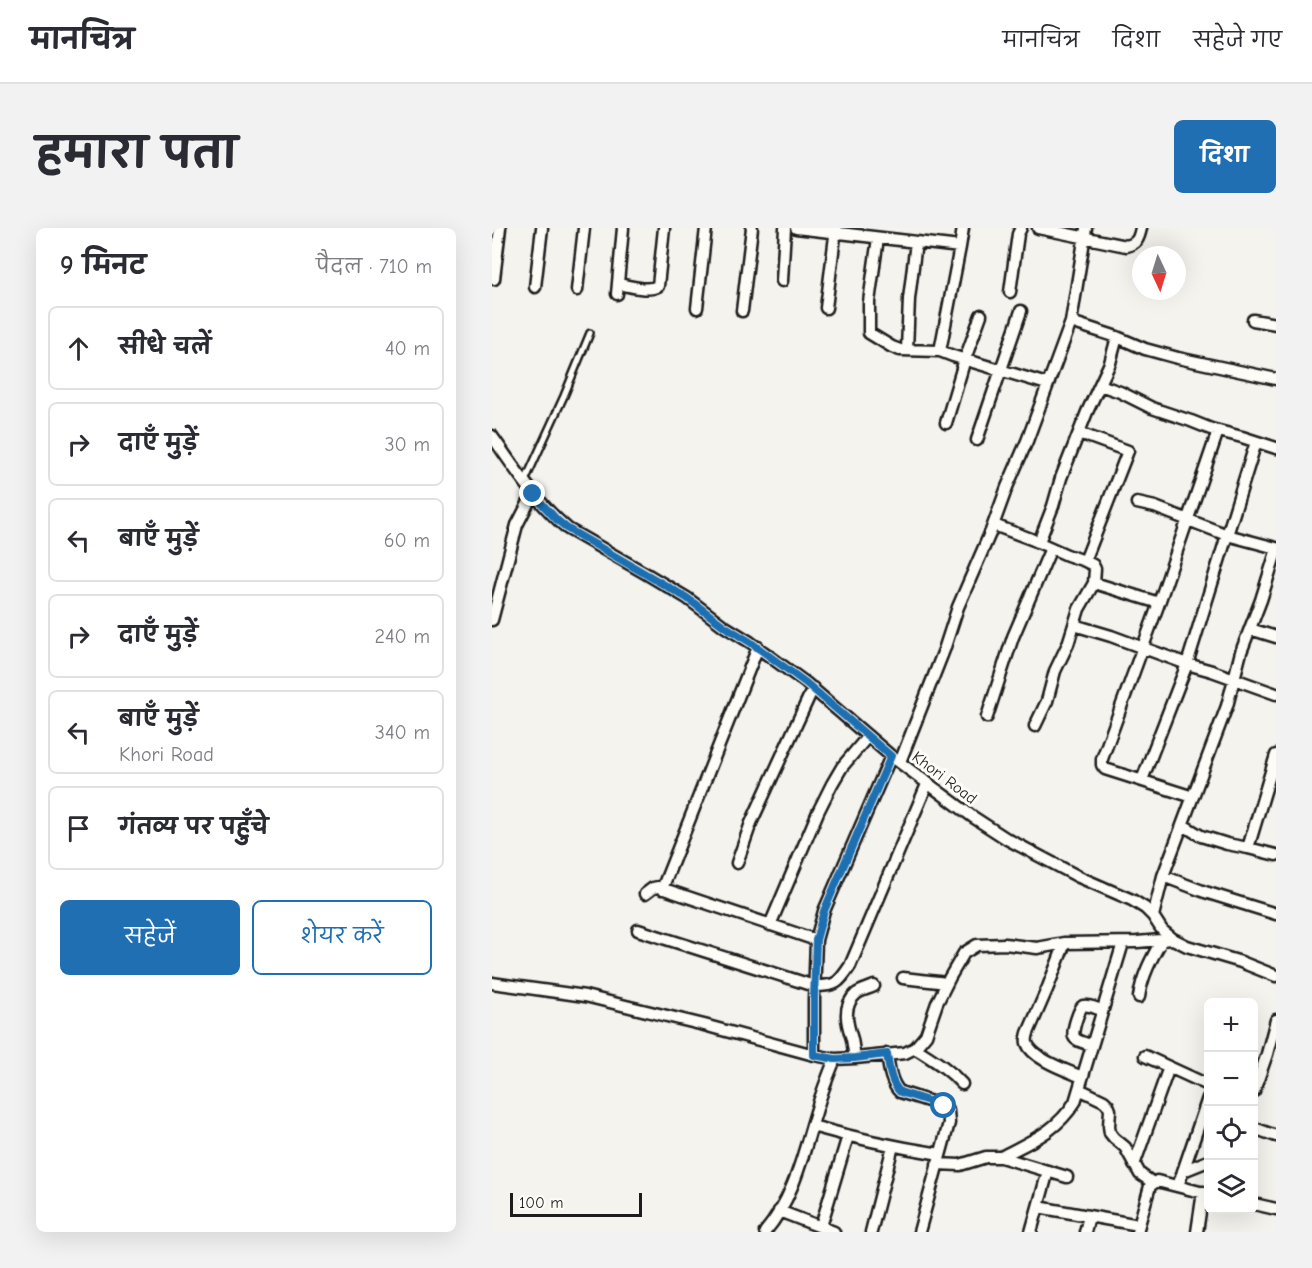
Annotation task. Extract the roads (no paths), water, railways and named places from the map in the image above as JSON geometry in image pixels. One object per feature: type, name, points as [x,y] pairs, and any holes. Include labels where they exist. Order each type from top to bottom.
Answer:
[{"type":"street","points":[[494,279],[500,228]]},
{"type":"street","points":[[535,287],[542,228]]},
{"type":"street","points":[[577,290],[584,228]]},
{"type":"street","points":[[623,228],[617,289],[647,289],[658,286],[664,228]]},
{"type":"street","points":[[697,308],[706,228]]},
{"type":"street","points":[[742,311],[752,228]]},
{"type":"street","points":[[782,280],[785,228]]},
{"type":"street","points":[[796,228],[836,230],[878,238],[960,247]]},
{"type":"street","points":[[940,351],[963,228]]},
{"type":"street","points":[[1010,292],[1018,234],[1021,228]]},
{"type":"street","points":[[1038,228],[1085,232],[1126,246],[1133,244],[1141,228]]},
{"type":"street","points":[[826,308],[836,230]]},
{"type":"street","points":[[814,1055],[816,940],[824,911],[944,650],[958,607],[1027,441],[1071,322],[1085,232]]},
{"type":"street","points":[[878,238],[869,302],[869,333],[900,350],[940,351],[1047,384]]},
{"type":"street","points":[[907,350],[908,310],[916,242]]},
{"type":"street","points":[[977,440],[1021,311]]},
{"type":"street","points":[[946,423],[981,315]]},
{"type":"street","points":[[1253,320],[1276,324]]},
{"type":"street","points":[[1071,322],[1145,349],[1276,379]]},
{"type":"street","points":[[1039,543],[1061,478],[1110,363],[1117,337]]},
{"type":"street","points":[[1100,385],[1152,408],[1276,448]]},
{"type":"street","points":[[1193,797],[1106,769],[1102,765],[1102,759],[1218,431]]},
{"type":"street","points":[[1079,433],[1128,452],[1085,561]]},
{"type":"street","name":"Khori Road","points":[[492,436],[533,494],[568,529],[687,598],[724,626],[758,647],[813,688],[895,759],[974,817],[1007,839],[1145,908],[1153,916],[1167,940],[1241,962],[1276,976]]},
{"type":"street","points":[[1142,780],[1187,664],[1256,442]]},
{"type":"street","points":[[492,620],[495,595],[517,525],[533,494]]},
{"type":"street","points":[[1137,503],[1155,507],[1227,535],[1276,550],[1241,652],[1227,706],[1163,876],[1153,916]]},
{"type":"street","points":[[994,525],[1085,561],[1093,565],[1095,569],[1094,583],[1079,609],[1068,644],[1055,671],[1047,701],[1035,726]]},
{"type":"street","points":[[987,717],[1013,637],[1051,548]]},
{"type":"street","points":[[1094,583],[1159,603]]},
{"type":"street","points":[[1264,590],[1276,594]]},
{"type":"street","points":[[1074,625],[1276,694]]},
{"type":"street","points":[[1250,628],[1276,637]]},
{"type":"street","points":[[662,889],[758,647]]},
{"type":"street","points":[[737,863],[751,823],[813,688]]},
{"type":"street","points":[[770,925],[832,784],[842,767],[868,736]]},
{"type":"street","points":[[1248,848],[1276,755]]},
{"type":"street","points":[[638,930],[814,986],[825,986],[840,981],[850,966],[928,782]]},
{"type":"street","points":[[1183,825],[1201,836],[1276,855]]},
{"type":"street","points":[[1163,876],[1204,892],[1276,914]]},
{"type":"street","points":[[645,894],[658,887],[816,940]]},
{"type":"street","points":[[492,983],[585,996],[674,1017],[814,1055],[835,1059],[855,1058],[905,1053],[915,1048],[926,1035],[937,1003],[964,953],[977,945],[1005,944],[1036,948],[1065,943],[1167,940]]},
{"type":"street","points":[[1139,997],[1145,973],[1167,940]]},
{"type":"street","points":[[1065,943],[1028,1033],[1027,1044],[1041,1058],[1082,1077]]},
{"type":"street","points":[[1001,1157],[1055,1127],[1075,1102],[1123,943]]},
{"type":"street","points":[[903,978],[947,983]]},
{"type":"street","points":[[855,1058],[846,1021],[848,1011],[851,1000],[858,993],[874,986]]},
{"type":"street","points":[[1091,1045],[1075,1039],[1073,1030],[1083,1006],[1087,1005],[1102,1010]]},
{"type":"street","points":[[1258,1080],[1276,1020]]},
{"type":"street","points":[[915,1048],[952,1072],[962,1084]]},
{"type":"street","points":[[887,1054],[892,1079],[900,1092],[944,1106],[948,1111],[949,1123],[919,1232]]},
{"type":"street","points":[[1145,1056],[1204,1083]]},
{"type":"street","points":[[765,1232],[779,1211],[799,1172],[824,1085],[835,1059]]},
{"type":"street","points":[[1134,1165],[1169,1066]]},
{"type":"street","points":[[1079,1089],[1108,1105],[1110,1133],[1125,1147],[1140,1174],[1153,1183]]},
{"type":"street","points":[[1178,1186],[1206,1106]]},
{"type":"street","points":[[812,1126],[960,1165],[986,1157],[1001,1157],[1067,1177]]},
{"type":"street","points":[[1258,1129],[1276,1136]]},
{"type":"street","points":[[821,1226],[848,1136]]},
{"type":"street","points":[[872,1232],[893,1146]]},
{"type":"street","points":[[1183,1171],[1204,1163]]},
{"type":"street","points":[[1032,1232],[1047,1171]]},
{"type":"street","points":[[1038,1207],[1089,1216],[1138,1229],[1150,1186],[1153,1183],[1157,1181],[1204,1192]]},
{"type":"street","points":[[1197,1232],[1204,1202]]},
{"type":"street","points":[[1258,1205],[1276,1209]]},
{"type":"street","points":[[779,1211],[834,1232]]},
{"type":"street","points":[[1085,1232],[1089,1216]]},
{"type":"lane","points":[[525,482],[590,333]]}]
